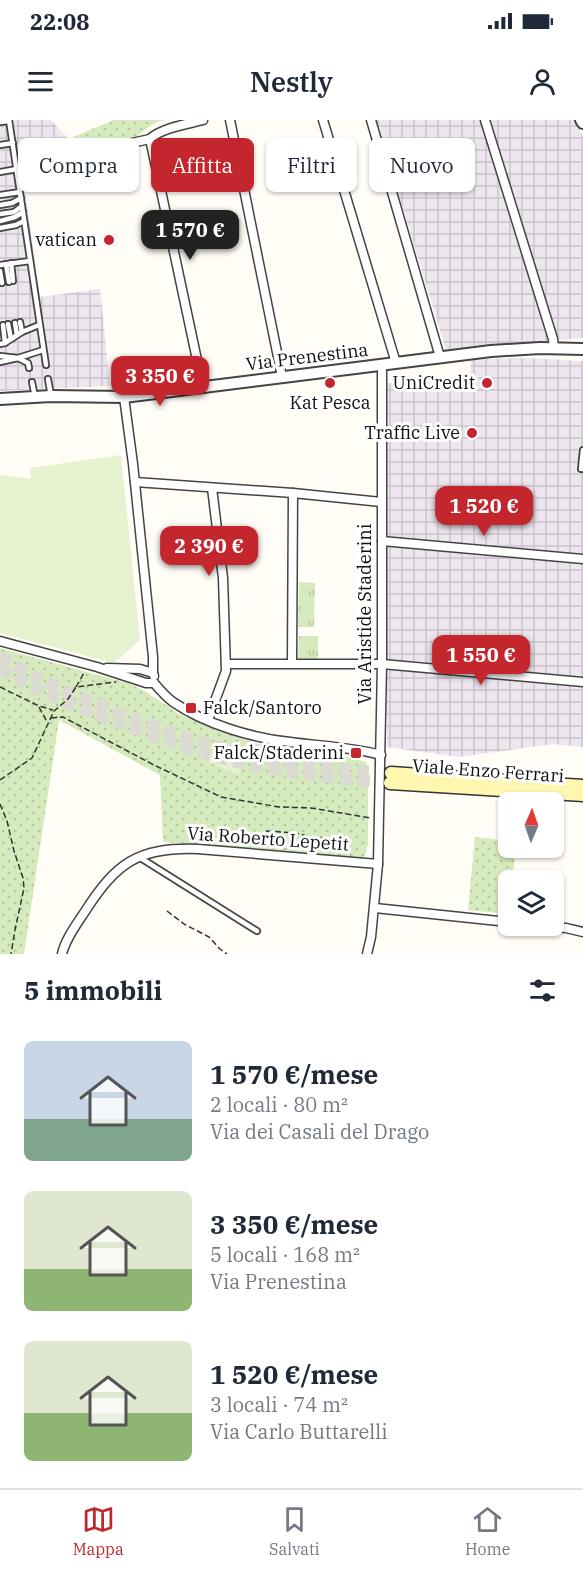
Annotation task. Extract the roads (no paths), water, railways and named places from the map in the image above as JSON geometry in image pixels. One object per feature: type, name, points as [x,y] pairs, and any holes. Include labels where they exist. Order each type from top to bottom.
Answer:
[{"type":"main road","name":"Viale Enzo Ferrari","points":[[583,786],[390,778],[583,795]]},
{"type":"street","points":[[139,141],[203,120]]},
{"type":"street","points":[[230,120],[282,377]]},
{"type":"street","points":[[324,120],[396,363]]},
{"type":"street","points":[[371,120],[440,357]]},
{"type":"street","points":[[485,120],[554,339],[554,348]]},
{"type":"street","points":[[150,139],[203,388]]},
{"type":"street","name":"Via Prenestina","points":[[0,399],[51,396],[124,397],[508,349],[583,350]]},
{"type":"street","name":"Via Aristide Staderini","points":[[367,954],[375,908],[381,755],[382,365]]},
{"type":"street","points":[[124,397],[135,482],[154,678]]},
{"type":"street","points":[[135,482],[293,493],[381,502]]},
{"type":"street","points":[[208,720],[226,671],[223,578],[212,488]]},
{"type":"street","points":[[292,663],[293,493]]},
{"type":"street","points":[[382,541],[583,559]]},
{"type":"street","points":[[0,641],[146,683],[154,678]]},
{"type":"street","points":[[226,664],[382,664],[583,682]]},
{"type":"street","points":[[93,666],[143,669],[154,678],[165,695],[174,703],[208,720],[241,732],[270,739],[356,749],[381,755]]},
{"type":"street","points":[[129,668],[131,678]]},
{"type":"street","name":"Via Roberto Lepetit","points":[[62,954],[75,926],[107,879],[121,867],[145,853],[172,848],[378,864]]},
{"type":"street","points":[[375,908],[498,921]]},
{"type":"street","points":[[564,928],[583,932]]},
{"type":"lane","points":[[0,122],[9,120],[46,365]]},
{"type":"lane","points":[[0,145],[13,143]]},
{"type":"lane","points":[[0,172],[16,169]]},
{"type":"lane","points":[[0,195],[20,195]]},
{"type":"lane","points":[[0,205],[12,203],[20,195]]},
{"type":"lane","points":[[0,214],[22,209]]},
{"type":"lane","points":[[0,220],[15,217],[22,209]]},
{"type":"lane","points":[[0,228],[24,221]]},
{"type":"lane","points":[[0,265],[30,261]]},
{"type":"lane","points":[[9,264],[11,282]]},
{"type":"lane","points":[[0,271],[2,283]]},
{"type":"lane","points":[[17,322],[20,333]]},
{"type":"lane","points":[[2,343],[5,324],[11,339]]},
{"type":"lane","points":[[2,343],[39,325]]},
{"type":"lane","points":[[0,362],[43,350]]},
{"type":"lane","points":[[0,356],[18,358],[28,363],[29,368]]},
{"type":"lane","points":[[48,380],[51,396]]},
{"type":"lane","points":[[32,382],[35,397]]},
{"type":"lane","points":[[583,450],[581,469],[583,469]]},
{"type":"lane","points":[[139,857],[257,931]]},
{"type":"tunnel","points":[[0,656],[43,681],[74,695],[221,748],[288,763],[391,773]]},
{"type":"tunnel","points":[[0,668],[40,691],[68,703],[214,756],[285,771],[390,783]]},
{"type":"place","name":"vatican","points":[[109,240]]},
{"type":"place","name":"Kat Pesca","points":[[330,383]]},
{"type":"place","name":"UniCredit","points":[[487,383]]},
{"type":"place","name":"Traffic Live","points":[[472,433]]},
{"type":"place","name":"Falck/Santoro","points":[[191,708]]},
{"type":"place","name":"Falck/Staderini","points":[[356,753]]}]
